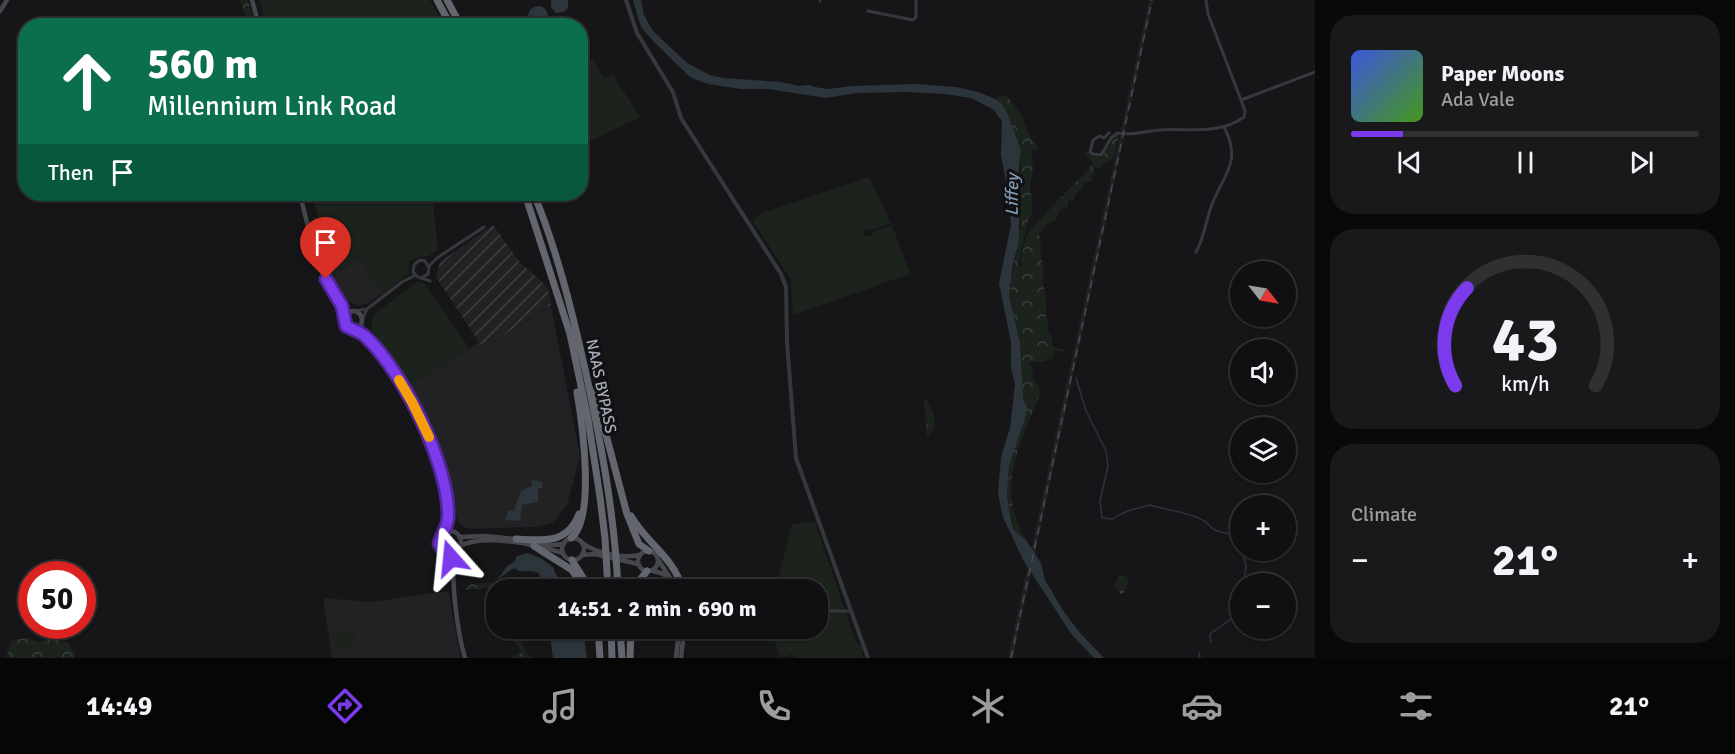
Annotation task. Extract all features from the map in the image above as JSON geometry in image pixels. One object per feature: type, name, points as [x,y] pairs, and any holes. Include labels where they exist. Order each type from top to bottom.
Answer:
[{"type":"highway","points":[[437,0],[447,18]]},
{"type":"highway","points":[[447,0],[457,18]]},
{"type":"highway","name":"NAAS BYPASS","points":[[527,201],[570,334],[588,419],[604,528],[607,579]]},
{"type":"highway","name":"NAAS BYPASS","points":[[536,201],[570,301],[579,341],[605,463],[613,517],[617,579]]},
{"type":"highway","points":[[555,288],[582,417],[586,494],[579,528],[571,538]]},
{"type":"highway","points":[[579,341],[627,514],[639,544],[649,551]]},
{"type":"highway","points":[[516,539],[547,540],[563,535],[576,521],[585,484]]},
{"type":"highway","points":[[621,495],[642,533],[674,567],[679,579]]},
{"type":"highway","points":[[534,546],[572,570],[579,579]]},
{"type":"highway","points":[[572,560],[585,579]]},
{"type":"highway","points":[[640,579],[649,571]]},
{"type":"highway","points":[[599,639],[600,658]]},
{"type":"highway","points":[[611,639],[612,658]]},
{"type":"highway","points":[[621,639],[622,658]]},
{"type":"highway","points":[[630,658],[631,639]]},
{"type":"main road","points":[[0,11],[7,0]]},
{"type":"main road","points":[[252,0],[257,18]]},
{"type":"main road","points":[[302,201],[314,251],[326,279],[342,306],[346,326],[366,336]]},
{"type":"main road","points":[[342,306],[358,313],[366,336],[400,381],[425,428],[443,484],[448,519],[459,537],[486,536],[552,545],[564,543],[571,538],[579,540],[595,552],[624,558],[638,564],[641,569],[664,574],[668,579]]},
{"type":"main road","points":[[344,318],[352,311]]},
{"type":"main road","points":[[353,330],[362,322]]},
{"type":"main road","points":[[448,519],[439,544],[453,562]]},
{"type":"main road","points":[[442,535],[454,532]]},
{"type":"main road","points":[[459,537],[458,549],[453,562],[457,612],[465,658]]},
{"type":"main road","points":[[447,553],[458,549],[468,541],[482,540],[534,546],[563,553],[572,560],[595,552]]},
{"type":"main road","points":[[563,553],[564,543]]},
{"type":"main road","points":[[582,543],[584,549],[582,555]]},
{"type":"main road","points":[[624,558],[649,551],[656,554],[670,579]]},
{"type":"main road","points":[[638,564],[641,554]]},
{"type":"main road","points":[[649,571],[657,566],[658,559]]},
{"type":"main road","points":[[676,658],[680,639]]},
{"type":"main road","points":[[681,658],[682,639]]},
{"type":"street","points":[[626,0],[637,33],[667,80],[681,118],[781,274],[786,287],[787,342],[796,458],[868,658]]},
{"type":"street","points":[[868,11],[913,20],[916,17],[916,0]]},
{"type":"street","points":[[1109,133],[1104,138],[1100,136],[1093,140],[1090,152],[1101,155],[1117,133],[1126,135],[1159,130],[1210,129],[1224,127],[1244,117],[1245,111],[1208,14],[1206,0]]},
{"type":"street","points":[[1241,100],[1315,72]]},
{"type":"street","points":[[1196,252],[1215,197],[1229,169],[1231,148],[1224,127]]},
{"type":"street","points":[[352,311],[367,309],[410,277],[416,275],[430,281],[429,266],[437,258],[484,227]]},
{"type":"street","points":[[410,277],[415,263],[420,260],[437,258]]},
{"type":"street","points":[[425,261],[429,266]]},
{"type":"street","points":[[413,270],[416,275]]},
{"type":"street","points":[[362,322],[367,309]]},
{"type":"street","points":[[828,611],[850,611]]},
{"type":"shaded area","points":[[1149,0],[1153,0],[1013,658],[1008,658]]},
{"type":"shaded area","points":[[493,225],[519,261],[548,288],[551,305],[483,348],[436,277],[440,262]]},
{"type":"shaded area","points":[[357,258],[384,293],[358,306],[345,299],[332,277]]},
{"type":"shaded area","points":[[551,306],[580,456],[567,505],[553,523],[535,527],[468,529],[457,519],[438,443],[409,386],[479,342],[483,348]]},
{"type":"shaded area","points":[[448,591],[461,658],[332,658],[323,598],[371,602]]},
{"type":"green space","points":[[240,0],[248,0],[253,18],[246,18]]},
{"type":"green space","points":[[260,0],[265,0],[269,18],[264,18]]},
{"type":"green space","points":[[265,0],[430,0],[440,18],[269,18]]},
{"type":"green space","points":[[588,59],[589,61],[593,59],[604,79],[613,75],[640,117],[588,143]]},
{"type":"green space","points":[[1001,95],[1008,97],[1014,104],[1032,140],[1038,146],[1037,150],[1031,149],[1033,167],[1030,187],[1033,210],[1028,221],[1018,265],[1021,268],[1021,257],[1028,232],[1093,164],[1085,155],[1085,151],[1101,158],[1115,135],[1119,134],[1113,160],[1107,161],[1099,169],[1095,168],[1096,174],[1092,176],[1092,181],[1084,183],[1073,201],[1068,200],[1068,206],[1059,211],[1056,220],[1047,224],[1039,235],[1042,242],[1040,248],[1044,274],[1042,279],[1046,297],[1048,331],[1053,339],[1051,344],[1055,348],[1064,349],[1064,352],[1054,350],[1053,358],[1043,362],[1029,362],[1034,371],[1031,374],[1041,392],[1019,447],[1011,483],[1012,501],[1017,520],[1026,540],[1015,532],[1007,497],[1010,458],[1021,433],[1020,342],[1009,296],[1020,227],[1021,150],[1008,115],[1002,104],[995,99]]},
{"type":"green space","points":[[869,177],[891,223],[875,229],[866,229],[863,235],[870,237],[875,231],[892,225],[910,274],[793,315],[791,280],[753,221],[760,214]]},
{"type":"green space","points":[[314,201],[433,201],[438,250],[427,257],[421,256],[409,261],[409,273],[384,293],[357,258],[332,277],[323,254],[327,251]]},
{"type":"green space","points":[[312,217],[317,217],[327,251],[323,254]]},
{"type":"green space","points":[[418,281],[425,284],[469,348],[409,386],[371,328],[374,314]]},
{"type":"green space","points":[[926,399],[935,424],[927,437],[924,400]]},
{"type":"green space","points":[[815,522],[855,640],[862,647],[863,658],[794,658],[793,654],[780,658],[774,639],[828,639],[828,579],[778,579],[792,524]]},
{"type":"green space","points":[[1124,575],[1129,580],[1121,594],[1114,586],[1119,576]]},
{"type":"green space","points":[[486,583],[486,588],[464,590],[471,584]]},
{"type":"green space","points":[[353,630],[356,644],[336,648],[333,634]]},
{"type":"green space","points":[[31,639],[37,642],[55,639],[69,643],[75,658],[6,658],[12,640]]},
{"type":"green space","points":[[512,639],[519,639],[532,658],[511,658],[522,652]]},
{"type":"water","points":[[551,0],[568,0],[568,8],[564,12],[556,13],[551,7]]},
{"type":"water","name":"Liffey","points":[[633,0],[641,0],[644,15],[653,31],[687,63],[710,75],[828,89],[917,84],[956,87],[978,92],[1002,104],[1021,150],[1019,240],[1009,296],[1020,343],[1023,399],[1027,407],[1009,466],[1007,497],[1012,525],[1015,532],[1026,540],[1041,563],[1045,580],[1064,612],[1104,658],[1094,658],[1072,635],[1023,560],[1003,517],[998,494],[1001,457],[1010,428],[1015,384],[1011,368],[1011,342],[999,283],[1011,225],[1001,155],[1002,121],[994,110],[971,98],[945,94],[857,93],[826,98],[768,89],[741,89],[708,84],[690,77],[653,41],[641,27]]},
{"type":"water","points":[[534,7],[542,7],[547,12],[548,18],[528,18],[529,12]]},
{"type":"water","points":[[532,479],[542,483],[542,488],[538,489],[538,502],[522,505],[520,521],[505,520],[508,511],[514,511],[521,491],[532,486]]},
{"type":"water","points":[[528,553],[542,559],[554,568],[560,579],[540,579],[539,573],[519,571],[515,568],[498,579],[517,556]]},
{"type":"water","points":[[550,639],[584,639],[587,658],[553,658]]},
{"type":"waterway","points":[[1076,378],[1086,411],[1106,451],[1108,466],[1100,501],[1102,518],[1113,519],[1126,512],[1150,505],[1199,518],[1215,530],[1230,534]]},
{"type":"waterway","points":[[1245,561],[1245,573]]},
{"type":"waterway","points":[[1211,642],[1210,634],[1230,620]]},
{"type":"waterway","points":[[1199,653],[1200,658]]},
{"type":"railway","points":[[1011,658],[1152,0]]},
{"type":"slow traffic","points":[[399,380],[429,437]]},
{"type":"route","points":[[326,279],[342,306],[346,326],[366,336],[385,360],[400,381],[425,428],[443,484],[447,510],[447,527],[439,544],[451,558]]}]
